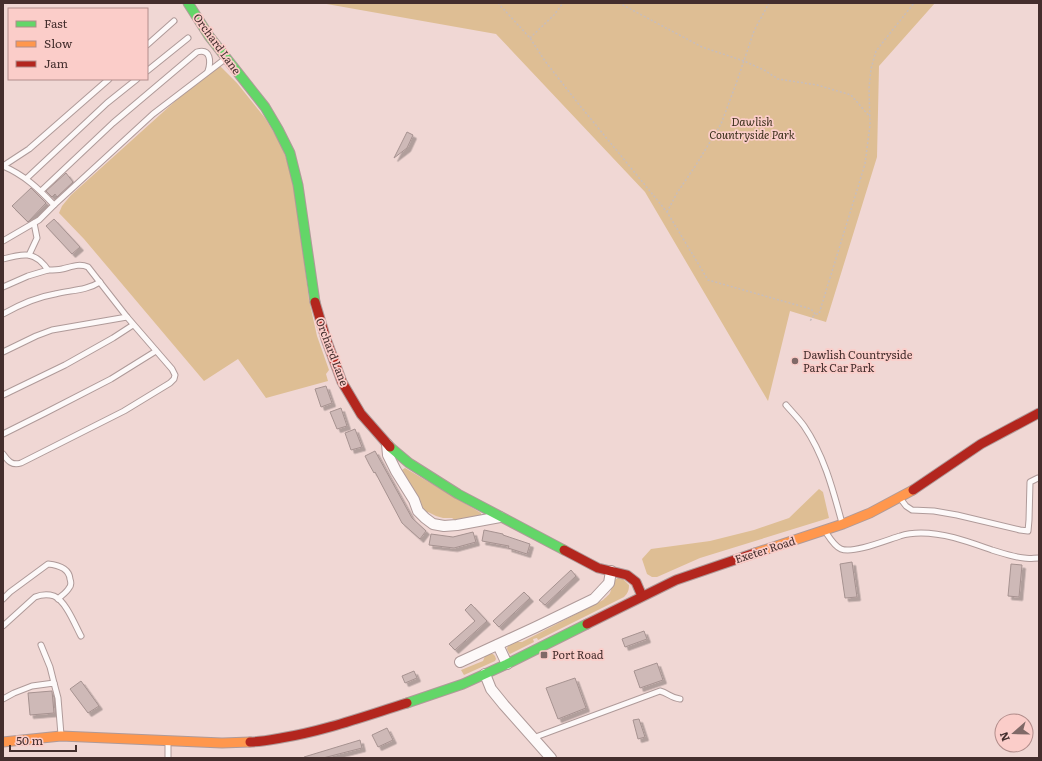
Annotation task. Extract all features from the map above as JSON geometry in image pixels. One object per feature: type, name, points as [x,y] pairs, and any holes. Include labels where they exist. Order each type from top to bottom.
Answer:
[{"type":"main road","name":"Orchard Lane","points":[[188,3],[209,36],[265,107],[290,153],[298,185],[314,299],[326,339],[342,382],[361,414],[387,444],[409,462],[458,494],[598,568],[628,575],[636,582],[642,596]]},
{"type":"main road","name":"Exeter Road","points":[[3,742],[61,736],[222,743],[257,742],[295,736],[330,728],[463,684],[507,664],[676,580],[843,524],[870,513],[911,491],[981,444],[1039,413]]},
{"type":"street","points":[[387,444],[388,454],[396,471],[414,500],[418,511],[433,524],[444,526],[457,525],[500,517]]},
{"type":"street","points":[[460,662],[594,599],[609,583],[611,571]]},
{"type":"street","points":[[498,645],[507,664]]},
{"type":"street","points":[[485,674],[491,689],[504,706],[551,758]]},
{"type":"lane","points":[[148,44],[174,21]]},
{"type":"lane","points":[[148,70],[188,38]]},
{"type":"lane","points":[[41,191],[113,123],[198,52],[206,52],[209,56],[210,66],[208,71]]},
{"type":"lane","points":[[3,241],[39,220],[153,114],[226,58]]},
{"type":"lane","points":[[3,166],[29,149],[108,80]]},
{"type":"lane","points":[[27,178],[107,103],[136,80]]},
{"type":"lane","points":[[3,166],[27,178],[54,205]]},
{"type":"lane","points":[[29,255],[37,238],[34,223]]},
{"type":"lane","points":[[3,259],[29,255],[39,259],[48,270]]},
{"type":"lane","points":[[3,287],[28,276],[48,270],[83,265],[88,267],[175,375],[174,379],[170,383],[124,411],[22,463],[12,464],[8,462],[3,454]]},
{"type":"lane","points":[[3,314],[34,300],[54,294],[89,288],[100,282]]},
{"type":"lane","points":[[3,352],[52,330],[127,317]]},
{"type":"lane","points":[[3,395],[65,365],[113,338],[133,324]]},
{"type":"lane","points":[[3,434],[111,379],[156,351]]},
{"type":"lane","points":[[786,405],[804,425],[819,452],[831,484],[843,524]]},
{"type":"lane","points":[[899,497],[906,506],[912,510],[934,511],[957,515],[1028,531],[1030,520],[1030,482],[1038,478]]},
{"type":"lane","points":[[825,530],[840,549],[848,551],[902,536],[927,533],[959,538],[1007,555],[1024,558],[1039,558]]},
{"type":"lane","points":[[3,599],[10,592],[48,564],[62,567],[70,576],[70,588],[58,599]]},
{"type":"lane","points":[[3,626],[35,598],[41,595],[54,596],[67,610],[81,636]]},
{"type":"lane","points":[[41,645],[50,667],[58,698],[61,736]]},
{"type":"lane","points":[[3,699],[32,686],[54,683]]},
{"type":"lane","points":[[533,738],[660,691],[674,698],[680,698]]},
{"type":"lane","points":[[168,740],[168,758]]},
{"type":"path","points":[[498,3],[530,38],[545,61],[577,102],[667,212],[708,280],[811,309],[815,314]]},
{"type":"path","points":[[530,38],[554,15],[563,3]]},
{"type":"path","points":[[619,3],[702,47],[744,61],[764,70],[778,80],[817,85],[851,95],[870,117]]},
{"type":"path","points":[[667,212],[677,193],[721,124],[754,31],[769,3]]},
{"type":"path","points":[[810,321],[815,314],[819,314],[865,164],[870,125],[869,88],[871,69],[876,51],[914,3]]},
{"type":"green space","name":"Dawlish Countryside Park","points":[[321,3],[935,3],[879,66],[877,157],[826,322],[790,311],[768,401],[645,192],[496,34]]},
{"type":"green space","points":[[220,66],[237,83],[265,118],[282,146],[294,183],[309,300],[317,336],[329,370],[326,374],[328,381],[266,398],[238,359],[204,381],[84,239],[59,213],[62,206],[71,195],[192,86]]},
{"type":"green space","points":[[405,468],[481,513],[481,515],[458,522],[452,518],[443,518],[428,512],[423,512],[401,473]]},
{"type":"green space","points":[[819,489],[823,492],[829,518],[700,558],[657,577],[652,577],[647,574],[642,559],[651,549],[710,541],[754,530],[789,518]]},
{"type":"green space","points":[[618,578],[622,578],[629,585],[628,591],[624,597],[538,640],[537,638],[533,639],[534,642],[510,654],[509,653],[507,649],[508,645],[516,641],[522,642],[603,600],[609,594],[613,582]]},
{"type":"green space","points":[[493,654],[495,656],[495,661],[464,675],[461,670],[483,661],[485,656]]},
{"type":"building","points":[[407,132],[413,135],[407,148],[394,158]]},
{"type":"building","points":[[66,173],[73,182],[57,197],[55,194],[52,197],[46,191]]},
{"type":"building","points":[[31,188],[46,203],[28,222],[12,206]]},
{"type":"building","points":[[54,219],[80,247],[72,254],[46,226]]},
{"type":"building","points":[[326,386],[332,403],[321,407],[315,389]]},
{"type":"building","points":[[341,408],[347,426],[337,429],[330,412]]},
{"type":"building","points":[[355,429],[362,447],[351,450],[345,433]]},
{"type":"building","points":[[375,451],[412,518],[426,531],[420,539],[402,523],[375,472],[374,473],[369,464],[365,456]]},
{"type":"building","points":[[484,530],[503,534],[530,544],[527,554],[508,548],[509,546],[482,541]]},
{"type":"building","points":[[473,532],[476,542],[454,548],[429,545],[431,534],[453,537]]},
{"type":"building","points":[[852,562],[857,597],[845,598],[840,564]]},
{"type":"building","points":[[1011,564],[1022,565],[1019,597],[1008,596]]},
{"type":"building","points":[[571,570],[576,576],[545,605],[539,600]]},
{"type":"building","points":[[524,592],[530,598],[499,627],[493,621]]},
{"type":"building","points":[[471,604],[487,621],[455,650],[449,644],[475,621],[465,610]]},
{"type":"building","points":[[644,631],[647,639],[625,647],[622,639]]},
{"type":"building","points":[[657,663],[663,680],[640,688],[634,671]]},
{"type":"building","points":[[414,671],[417,678],[405,683],[402,676]]},
{"type":"building","points":[[575,678],[586,708],[558,719],[546,688]]},
{"type":"building","points":[[81,681],[99,706],[88,713],[70,689]]},
{"type":"building","points":[[52,691],[54,713],[30,715],[28,693]]},
{"type":"building","points":[[639,719],[645,737],[638,739],[633,720]]},
{"type":"building","points":[[387,728],[393,740],[378,747],[372,735]]},
{"type":"building","points":[[360,740],[362,748],[323,758],[304,757]]},
{"type":"traffic: fast","points":[[188,3],[209,36],[265,107],[290,153],[298,185],[315,302]]},
{"type":"traffic: fast","points":[[390,447],[409,463],[458,494],[564,550]]},
{"type":"traffic: fast","points":[[407,703],[463,684],[587,624]]},
{"type":"traffic: slow","points":[[755,553],[843,524],[870,513],[913,490]]},
{"type":"traffic: slow","points":[[3,742],[61,736],[222,743],[250,742]]},
{"type":"traffic: jam","points":[[315,302],[326,339],[342,382],[361,414],[390,447]]},
{"type":"traffic: jam","points":[[913,490],[981,444],[1039,413]]},
{"type":"traffic: jam","points":[[564,550],[598,568],[627,575],[636,582],[642,596]]},
{"type":"traffic: jam","points":[[587,624],[676,580],[755,553]]},
{"type":"traffic: jam","points":[[250,742],[297,735],[344,723],[407,703]]},
{"type":"place","name":"Dawlish Countryside Park Car Park","points":[[795,361]]},
{"type":"place","name":"Port Road","points":[[544,655]]}]
